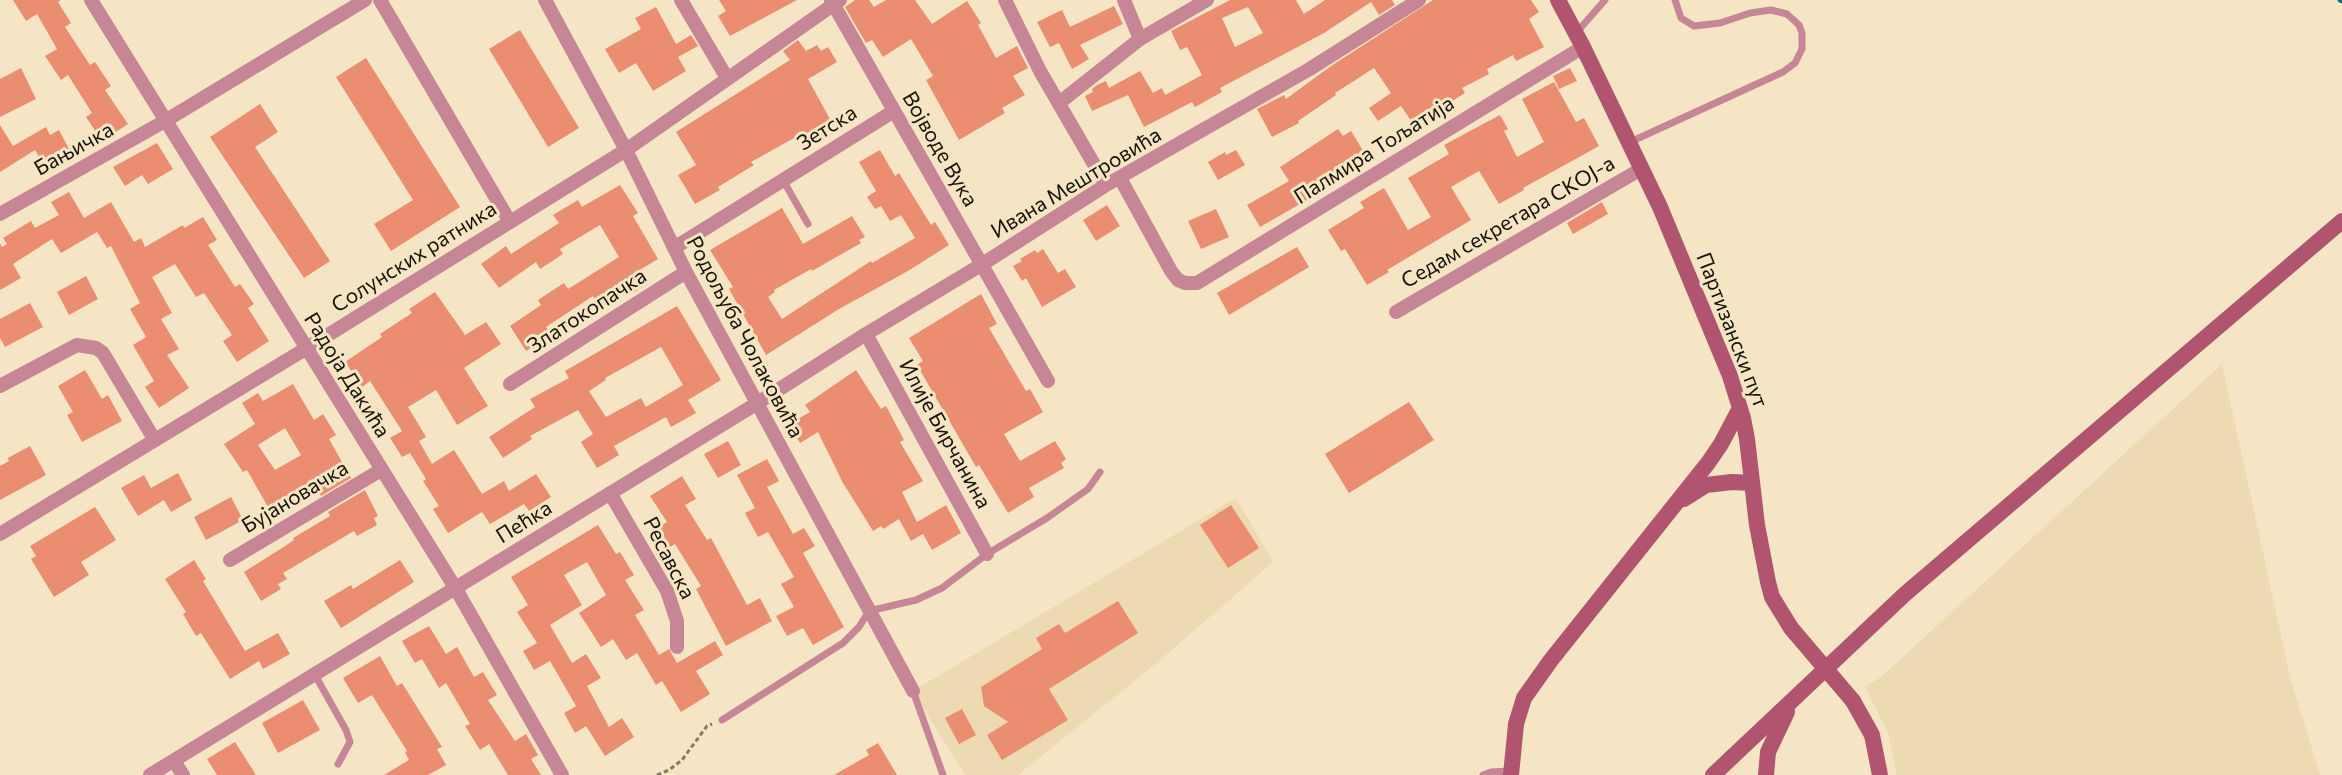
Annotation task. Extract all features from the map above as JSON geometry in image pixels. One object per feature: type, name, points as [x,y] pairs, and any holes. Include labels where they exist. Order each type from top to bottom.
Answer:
[{"type":"main road","name":"Партизански пут","points":[[1558,0],[1580,40],[1641,169],[1706,319],[1740,408],[1747,439],[1757,525],[1772,597],[1791,628],[1852,701],[1869,726],[1880,775]]},
{"type":"main road","points":[[1713,775],[1905,594],[2342,221]]},
{"type":"main road","points":[[1511,773],[1516,724],[1524,698],[1551,660],[1722,444],[1740,408]]},
{"type":"main road","points":[[1678,502],[1706,485],[1732,482],[1752,483]]},
{"type":"main road","points":[[1766,775],[1765,766],[1772,740],[1792,701]]},
{"type":"main road","points":[[1870,775],[1877,757]]},
{"type":"street","name":"Радоја Дакића","points":[[91,0],[456,589],[562,775]]},
{"type":"street","name":"Бањичка","points":[[1,212],[165,121],[365,0]]},
{"type":"street","points":[[380,0],[510,222]]},
{"type":"street","name":"Родољуба Чолаковића","points":[[545,0],[626,150],[686,272],[756,404],[914,691]]},
{"type":"street","points":[[681,0],[727,78]]},
{"type":"street","points":[[1005,0],[1040,71],[1106,185]]},
{"type":"street","points":[[1124,0],[1140,39]]},
{"type":"street","points":[[1059,102],[1140,39],[1207,0]]},
{"type":"street","name":"Ивана Мештровића","points":[[756,404],[1106,185],[1308,70],[1419,0]]},
{"type":"street","name":"Солунских ратника","points":[[0,534],[307,348],[626,150],[834,1]]},
{"type":"street","name":"Војводе Вука","points":[[834,1],[1048,381]]},
{"type":"street","name":"Палмира Тољатија","points":[[1120,178],[1163,260],[1178,280],[1185,283],[1197,282],[1276,236],[1409,152],[1580,40]]},
{"type":"street","name":"Зетска","points":[[674,248],[894,111]]},
{"type":"street","name":"Седам секретара СКОЈ-а","points":[[1396,312],[1641,169]]},
{"type":"street","name":"Златокопачка","points":[[510,384],[686,272]]},
{"type":"street","name":"Илије Бирчанина","points":[[866,334],[987,554]]},
{"type":"street","points":[[0,386],[77,345],[96,348],[103,353],[154,439]]},
{"type":"street","name":"Пећка","points":[[150,775],[756,404]]},
{"type":"street","name":"Бујановачка","points":[[230,560],[381,470]]},
{"type":"street","name":"Ресавска","points":[[610,493],[667,591],[677,621],[677,647]]},
{"type":"street","points":[[174,761],[183,775]]},
{"type":"lane","points":[[1580,40],[1605,0]]},
{"type":"lane","points":[[1628,143],[1783,72],[1795,63],[1802,49],[1802,33],[1799,26],[1787,14],[1771,10],[1750,13],[1720,23],[1694,26],[1681,18],[1675,0]]},
{"type":"lane","points":[[783,180],[808,224]]},
{"type":"lane","points":[[722,720],[843,643],[859,627],[869,611],[916,600],[942,588],[987,554],[1047,518],[1088,489],[1100,472]]},
{"type":"lane","points":[[315,675],[346,730],[350,742],[339,764]]},
{"type":"lane","points":[[914,691],[943,775]]},
{"type":"lane","points":[[1483,775],[1491,772],[1511,773]]},
{"type":"path","points":[[657,775],[669,770],[682,760],[707,726],[722,720]]},
{"type":"shaded area","points":[[2222,364],[2290,677],[2320,775],[1897,775],[1888,733],[1865,687],[1881,677]]},
{"type":"shaded area","points":[[1236,498],[1273,562],[1159,661],[1018,775],[965,775],[913,691]]},
{"type":"building","points":[[13,0],[61,0],[58,2],[71,23],[65,27],[90,65],[95,62],[111,86],[105,90],[128,124],[102,141],[86,117],[92,113],[68,75],[61,80],[45,56],[57,49],[37,14],[26,21]]},
{"type":"building","points":[[719,0],[797,0],[730,36],[718,16],[726,11]]},
{"type":"building","points":[[855,0],[869,0],[874,7],[886,0],[915,0],[932,24],[967,1],[981,23],[978,25],[996,58],[1017,46],[1028,68],[1013,76],[1025,95],[1002,108],[1005,113],[959,140],[926,80],[933,76],[911,39],[883,57],[872,40],[866,43],[845,7]]},
{"type":"building","points":[[1230,0],[1296,0],[1304,14],[1325,0],[1392,0],[1395,5],[1379,15],[1371,2],[1324,33],[1220,88],[1222,92],[1195,107],[1192,102],[1144,127],[1128,95],[1092,111],[1085,96],[1093,92],[1092,89],[1097,85],[1106,81],[1109,88],[1140,71],[1153,93],[1162,88],[1165,95],[1202,75],[1187,47],[1180,50],[1171,31]],"holes":[[[1248,7],[1263,33],[1235,47],[1222,18]]]},
{"type":"building","points":[[1433,0],[1531,0],[1539,12],[1529,19],[1544,47],[1516,61],[1513,55],[1487,69],[1489,74],[1462,88],[1465,93],[1414,125],[1401,106],[1378,121],[1369,108],[1391,93],[1374,68],[1335,93],[1336,95],[1298,121],[1299,123],[1272,137],[1257,109],[1284,95],[1286,99],[1331,66]]},
{"type":"building","points":[[1114,6],[1123,24],[1080,45],[1089,59],[1072,69],[1059,43],[1050,47],[1037,22],[1062,10],[1070,27]]},
{"type":"building","points":[[656,7],[676,44],[691,35],[698,46],[678,57],[686,71],[653,91],[636,63],[619,73],[605,49],[641,29],[635,18]]},
{"type":"building","points":[[520,30],[579,128],[548,147],[489,49]]},
{"type":"building","points":[[798,40],[806,51],[817,45],[821,51],[828,47],[837,62],[808,79],[831,121],[807,135],[805,132],[751,162],[754,165],[718,187],[720,190],[695,204],[678,175],[696,165],[676,132],[790,60],[783,51]]},
{"type":"building","points":[[366,58],[460,207],[391,251],[374,224],[413,200],[336,77]]},
{"type":"building","points":[[21,68],[36,99],[0,117],[0,79]]},
{"type":"building","points":[[1570,68],[1577,81],[1559,89],[1553,76]]},
{"type":"building","points":[[1554,82],[1576,122],[1584,118],[1599,146],[1499,204],[1479,171],[1451,187],[1471,220],[1387,270],[1389,272],[1367,285],[1345,249],[1341,251],[1328,230],[1364,208],[1360,202],[1384,188],[1408,230],[1431,217],[1408,178],[1449,154],[1444,145],[1500,115],[1508,129],[1504,131],[1517,157],[1544,142],[1522,99]]},
{"type":"building","points":[[260,104],[278,132],[255,147],[330,261],[304,278],[210,137]]},
{"type":"building","points":[[0,125],[13,146],[46,127],[50,135],[59,130],[69,149],[43,164],[35,150],[0,172]]},
{"type":"building","points":[[1338,129],[1343,136],[1351,131],[1365,154],[1309,188],[1312,194],[1306,198],[1307,200],[1260,227],[1247,205],[1289,181],[1280,167]]},
{"type":"building","points":[[157,143],[173,169],[148,184],[142,175],[125,186],[113,167]]},
{"type":"building","points":[[880,150],[895,176],[899,173],[931,225],[935,222],[949,245],[908,271],[839,309],[766,355],[729,289],[733,287],[710,250],[782,208],[803,244],[852,216],[865,237],[859,240],[861,243],[774,290],[775,292],[768,297],[782,319],[871,261],[872,263],[915,238],[901,215],[890,221],[881,206],[875,209],[867,197],[876,191],[859,162]]},
{"type":"building","points":[[1236,150],[1245,165],[1218,180],[1208,162],[1225,152],[1226,155]]},
{"type":"building","points":[[620,185],[638,213],[633,216],[658,259],[638,271],[647,284],[633,293],[627,282],[596,302],[593,296],[546,327],[551,335],[526,351],[510,326],[541,305],[538,300],[564,283],[568,289],[619,257],[600,225],[560,249],[563,254],[540,269],[536,262],[499,288],[481,264],[506,246],[511,254],[559,223],[553,215],[578,200],[582,207]]},
{"type":"building","points":[[69,192],[84,218],[111,202],[134,242],[141,238],[145,247],[183,225],[184,228],[203,217],[217,240],[208,245],[235,287],[240,284],[254,304],[248,308],[269,341],[237,362],[223,341],[232,335],[204,293],[196,297],[175,264],[152,277],[172,313],[161,319],[179,349],[167,355],[189,388],[159,408],[145,387],[154,381],[133,345],[146,337],[130,309],[140,303],[111,246],[107,248],[97,232],[61,253],[52,239],[13,264],[21,278],[0,290],[0,243],[2,247],[7,244],[3,238],[31,221],[35,228],[59,215],[51,202]]},
{"type":"building","points":[[1602,202],[1608,214],[1573,234],[1567,223]]},
{"type":"building","points":[[1107,205],[1120,226],[1096,241],[1083,220]]},
{"type":"building","points":[[1216,209],[1229,237],[1201,249],[1188,221]]},
{"type":"building","points":[[1297,247],[1309,267],[1229,315],[1217,293]]},
{"type":"building","points":[[1043,249],[1058,273],[1065,269],[1076,287],[1042,307],[1026,278],[1022,281],[1013,266],[1035,250],[1037,253]]},
{"type":"building","points":[[86,276],[98,299],[69,315],[57,292]]},
{"type":"building","points":[[435,292],[465,335],[486,322],[501,344],[464,368],[488,406],[457,425],[436,390],[408,407],[426,437],[419,441],[432,464],[454,450],[482,494],[504,481],[509,491],[536,474],[551,497],[529,511],[524,504],[490,524],[482,512],[448,533],[433,509],[439,506],[423,481],[426,479],[410,453],[402,457],[390,438],[402,431],[370,381],[362,387],[345,362],[382,337],[380,334],[412,313],[409,309]]},
{"type":"building","points":[[981,294],[997,324],[989,328],[1026,391],[1030,389],[1043,412],[1004,434],[1020,461],[1055,441],[1066,459],[1061,463],[1064,468],[1029,488],[1034,497],[1008,513],[979,465],[976,467],[917,365],[923,361],[909,338]]},
{"type":"building","points":[[30,303],[43,327],[5,347],[0,338],[0,319]]},
{"type":"building","points":[[677,306],[721,380],[688,400],[696,413],[671,427],[666,417],[614,446],[619,455],[597,468],[581,442],[593,434],[578,410],[530,436],[532,439],[503,458],[489,437],[535,407],[530,399],[569,378],[565,371]],"holes":[[[661,347],[683,385],[646,407],[641,398],[606,417],[589,391],[606,380],[605,378]]]},
{"type":"building","points":[[85,370],[102,399],[108,395],[122,421],[82,442],[67,415],[73,412],[58,386]]},
{"type":"building","points":[[856,370],[881,409],[886,406],[904,440],[900,442],[923,481],[902,492],[917,522],[946,505],[961,533],[932,550],[923,534],[911,541],[899,519],[883,529],[881,526],[873,531],[843,483],[818,432],[800,443],[789,424],[810,412],[805,405]]},
{"type":"building","points":[[293,384],[314,420],[323,414],[336,435],[329,439],[351,478],[321,496],[312,481],[268,507],[247,470],[243,472],[224,444],[255,424],[242,403],[258,393],[263,401]],"holes":[[[285,428],[301,455],[275,470],[258,445]]]},
{"type":"building","points":[[1409,402],[1434,440],[1349,493],[1325,454]]},
{"type":"building","points":[[728,441],[741,465],[718,478],[704,454]]},
{"type":"building","points":[[30,446],[46,475],[0,500],[0,466],[9,461],[8,458]]},
{"type":"building","points":[[767,459],[779,481],[767,487],[793,534],[804,528],[815,546],[803,553],[844,627],[813,645],[803,628],[787,636],[776,616],[794,607],[781,584],[794,577],[768,532],[758,537],[745,513],[755,508],[737,475]]},
{"type":"building","points":[[178,473],[192,500],[171,512],[164,500],[138,516],[121,488],[144,475],[151,488]]},
{"type":"building","points":[[682,476],[696,499],[685,505],[707,540],[711,538],[747,605],[760,598],[772,621],[726,646],[696,589],[701,586],[675,544],[670,547],[658,527],[667,522],[650,496]]},
{"type":"building","points":[[365,490],[378,516],[374,518],[377,525],[357,536],[354,531],[283,573],[287,579],[278,584],[281,589],[261,601],[244,572],[330,516],[328,512]]},
{"type":"building","points":[[231,497],[243,520],[206,540],[194,517]]},
{"type":"building","points":[[1231,505],[1259,548],[1228,568],[1200,525]]},
{"type":"building","points":[[95,507],[116,540],[81,562],[89,575],[54,597],[31,559],[36,556],[30,546]]},
{"type":"building","points":[[598,525],[616,554],[620,552],[634,575],[625,580],[644,610],[635,615],[659,655],[669,649],[677,663],[715,641],[723,655],[696,671],[710,694],[681,712],[662,681],[656,685],[637,653],[626,660],[613,639],[601,647],[579,613],[606,595],[587,562],[564,575],[582,605],[550,625],[572,663],[586,654],[601,678],[587,686],[609,727],[622,718],[634,737],[605,756],[586,726],[575,733],[564,713],[576,706],[550,661],[534,670],[523,651],[537,643],[517,612],[528,605],[511,577]]},
{"type":"building","points":[[194,560],[206,579],[203,581],[245,651],[278,633],[290,654],[263,669],[259,661],[230,679],[201,633],[196,636],[183,614],[186,612],[165,579]]},
{"type":"building","points":[[400,560],[414,582],[341,628],[324,601],[351,585],[353,589]]},
{"type":"building","points":[[1118,601],[1138,633],[1049,689],[1068,720],[1002,760],[987,735],[1008,722],[984,706],[981,687],[1042,649],[1036,638],[1059,624],[1065,633]]},
{"type":"building","points":[[429,626],[446,654],[457,647],[474,677],[483,672],[497,695],[488,700],[515,741],[526,734],[538,755],[531,759],[541,775],[508,775],[489,744],[480,750],[465,726],[470,724],[446,683],[439,688],[422,659],[415,663],[402,641]]},
{"type":"building","points":[[380,656],[397,686],[402,683],[442,747],[437,749],[446,765],[428,775],[384,775],[409,760],[405,752],[407,751],[372,695],[358,703],[343,678]]},
{"type":"building","points":[[303,700],[320,730],[278,753],[262,723]]},
{"type":"building","points":[[962,709],[976,735],[959,744],[945,718]]},
{"type":"building","points":[[235,742],[256,775],[217,775],[207,759]]},
{"type":"building","points":[[878,743],[897,775],[834,775],[869,755],[866,750]]}]
